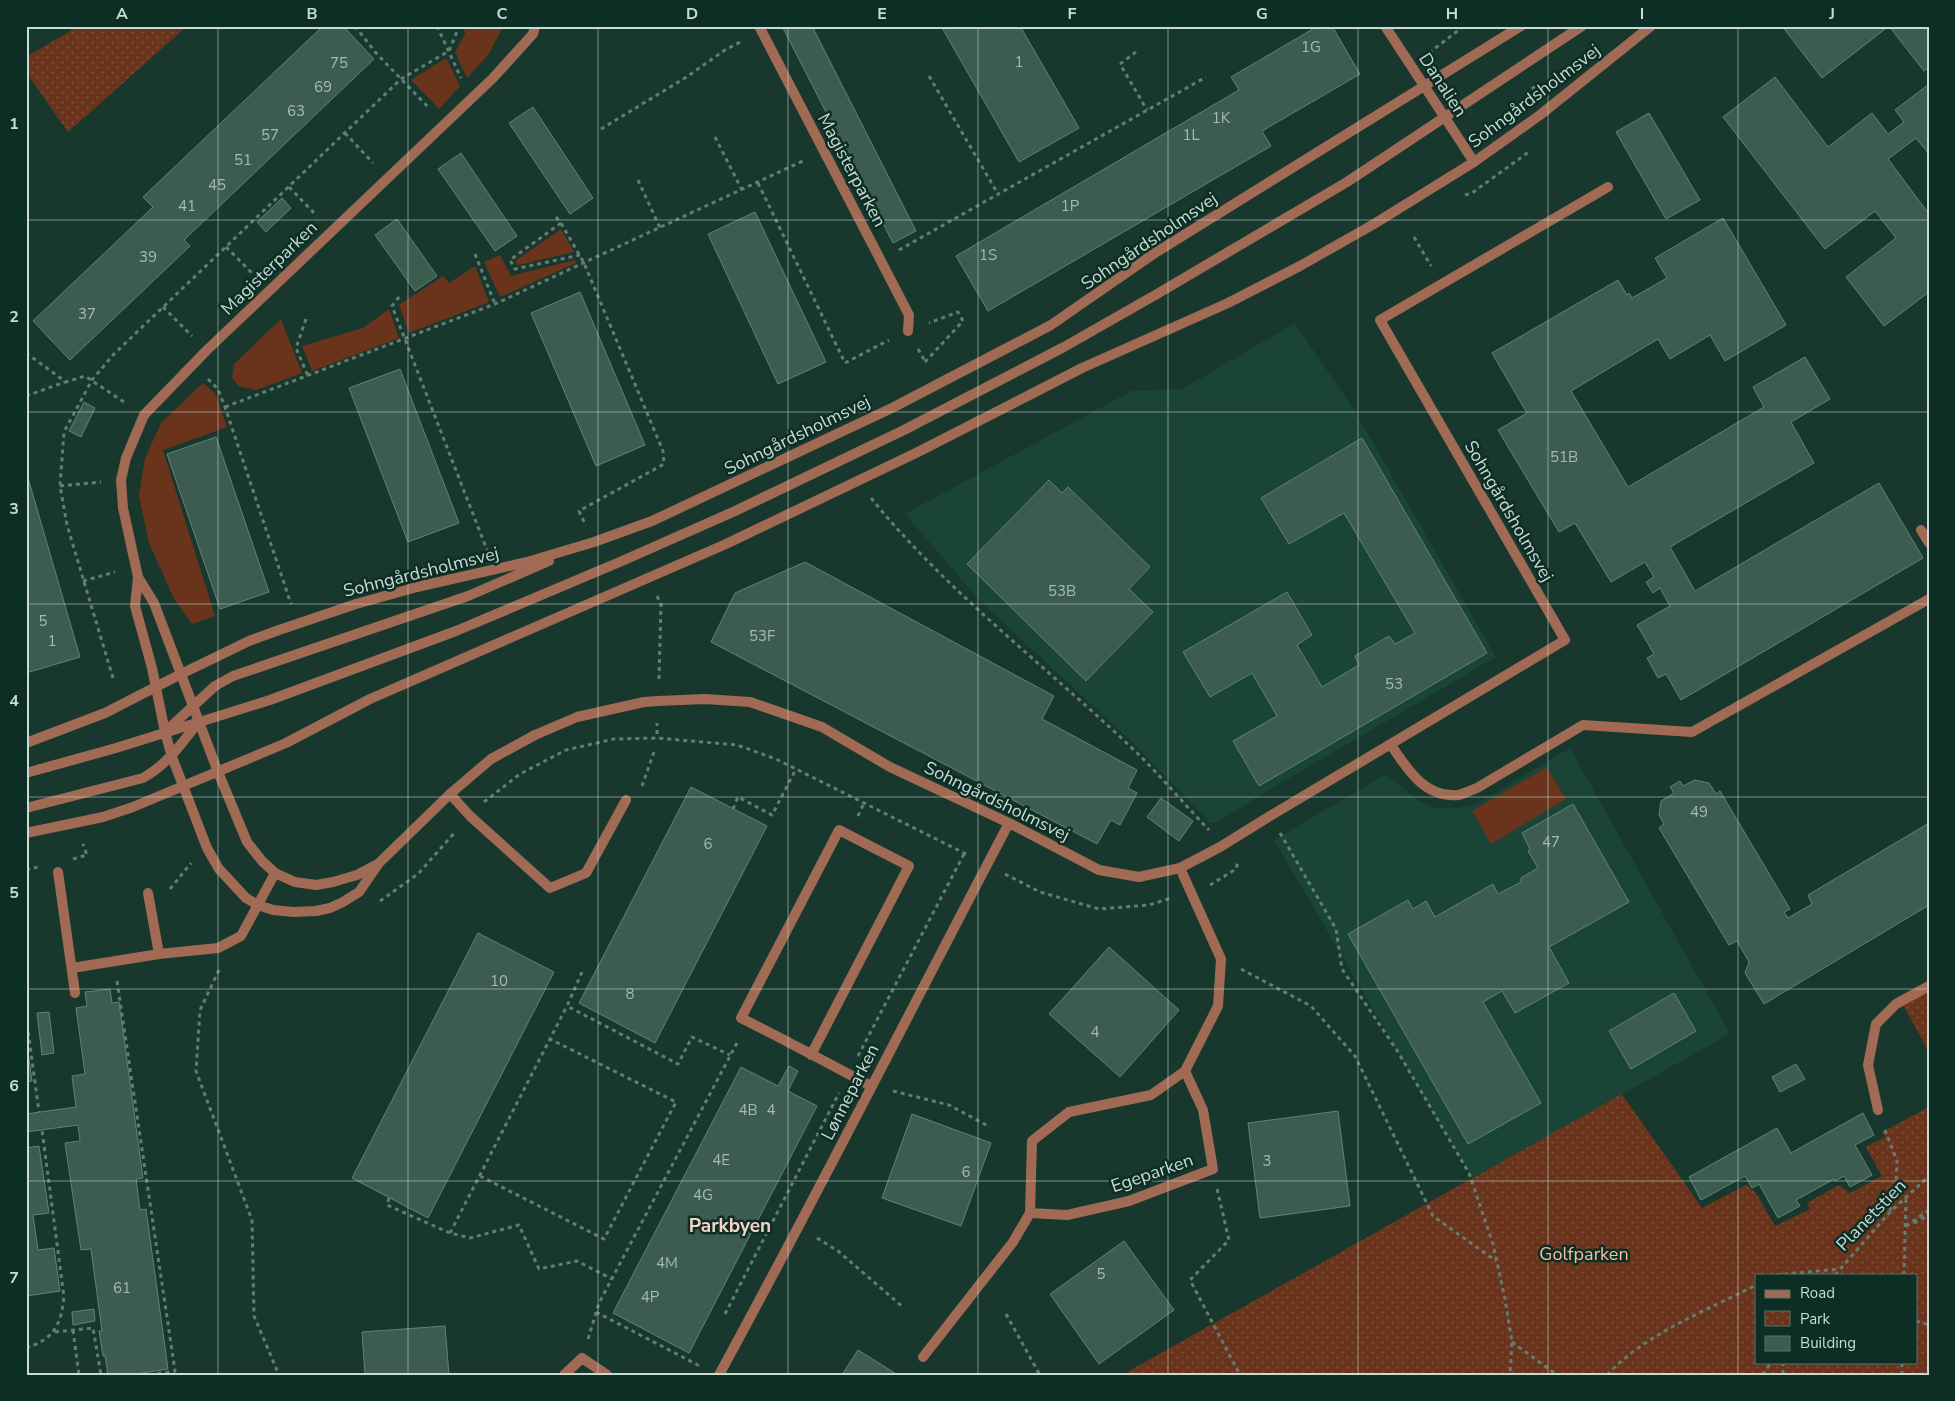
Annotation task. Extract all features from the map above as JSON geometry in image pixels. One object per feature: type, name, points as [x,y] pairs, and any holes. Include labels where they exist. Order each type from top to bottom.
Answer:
[{"type":"street","name":"Magisterparken","points":[[182,785],[165,732],[154,686],[152,668],[135,606],[138,577],[123,508],[121,480],[126,458],[144,415],[193,365],[493,78],[533,34],[534,26]]},
{"type":"street","name":"Danalien","points":[[1385,26],[1474,162]]},
{"type":"street","name":"Sohngårdsholmsvej","points":[[26,743],[105,712],[154,686],[249,641],[356,604],[527,562],[594,542],[652,521],[894,407],[1051,325],[1110,286],[1155,253],[1521,26]]},
{"type":"street","points":[[26,773],[108,751],[270,700],[456,631],[733,512],[904,430],[1064,346],[1157,294],[1347,182],[1582,26]]},
{"type":"street","name":"Sohngårdsholmsvej","points":[[26,833],[103,817],[133,807],[286,743],[370,699],[726,544],[918,452],[1082,368],[1228,303],[1300,266],[1374,224],[1474,162],[1540,115],[1651,26]]},
{"type":"street","name":"Magisterparken","points":[[760,29],[909,315],[908,331]]},
{"type":"street","name":"Sohngårdsholmsvej","points":[[182,785],[207,848],[219,868],[246,898],[258,905],[273,910],[293,912],[316,911],[330,908],[359,892],[379,863],[450,794],[491,759],[535,735],[578,717],[644,702],[704,699],[750,702],[822,727],[890,766],[1009,823],[1099,870],[1140,877],[1180,868],[1220,847],[1565,640],[1380,320],[1608,186]]},
{"type":"street","points":[[1921,530],[1929,543]]},
{"type":"street","points":[[165,732],[194,704],[216,686],[233,676],[468,596],[594,542]]},
{"type":"street","name":"Magisterparken","points":[[138,577],[154,603],[194,704],[218,772]]},
{"type":"street","points":[[1391,745],[1408,772],[1424,785],[1440,793],[1459,795],[1477,788],[1583,725],[1692,732],[1929,599]]},
{"type":"street","points":[[26,808],[143,778],[156,771],[172,757],[199,721]]},
{"type":"street","name":"Sohngårdsholmsvej","points":[[218,772],[247,842],[262,861],[275,872],[295,882],[316,885],[357,875],[379,863]]},
{"type":"street","points":[[450,794],[470,816],[550,888],[586,874],[626,800]]},
{"type":"street","name":"Lønneparken","points":[[719,1375],[800,1228],[871,1086],[1009,823]]},
{"type":"street","points":[[811,1055],[909,866],[839,830],[741,1018],[811,1055],[849,1074],[871,1086]]},
{"type":"street","points":[[923,1357],[1014,1242],[1030,1213],[1032,1141],[1069,1112],[1151,1095],[1185,1071],[1218,1006],[1221,958],[1180,868]]},
{"type":"street","points":[[58,872],[75,993]]},
{"type":"street","points":[[72,968],[159,954],[218,948],[241,936],[275,872]]},
{"type":"street","points":[[148,893],[159,954]]},
{"type":"street","points":[[1878,1110],[1868,1065],[1876,1024],[1896,1004],[1929,986]]},
{"type":"street","name":"Egeparken","points":[[1030,1213],[1067,1215],[1129,1201],[1213,1169],[1203,1110],[1185,1071]]},
{"type":"street","points":[[564,1375],[582,1358],[607,1375]]},
{"type":"path","points":[[355,26],[376,53],[444,123]]},
{"type":"path","points":[[437,26],[471,99]]},
{"type":"path","points":[[401,79],[449,51],[458,29],[457,26]]},
{"type":"path","points":[[601,129],[685,78],[725,50],[760,29]]},
{"type":"path","points":[[1136,52],[1120,64],[1147,110]]},
{"type":"path","points":[[929,76],[998,194]]},
{"type":"path","points":[[881,260],[1206,77]]},
{"type":"path","points":[[1525,93],[1536,86]]},
{"type":"path","points":[[1522,88],[1530,100]]},
{"type":"path","points":[[345,133],[355,144]]},
{"type":"path","points":[[715,136],[742,190]]},
{"type":"path","points":[[225,408],[495,304],[824,151]]},
{"type":"path","points":[[638,180],[660,228]]},
{"type":"path","points":[[758,183],[845,363],[908,331],[958,312],[963,321],[925,362]]},
{"type":"path","points":[[289,187],[299,198]]},
{"type":"path","points":[[556,217],[562,223],[584,263],[663,451],[664,464],[579,511],[584,520]]},
{"type":"path","points":[[562,223],[510,260],[515,269],[580,256]]},
{"type":"path","points":[[1414,237],[1440,284]]},
{"type":"path","points":[[226,247],[238,259]]},
{"type":"path","points":[[475,254],[495,304]]},
{"type":"path","points":[[399,297],[392,306],[486,549]]},
{"type":"path","points":[[163,307],[178,322]]},
{"type":"path","points":[[306,319],[296,348],[308,376]]},
{"type":"path","points":[[26,353],[66,382]]},
{"type":"path","points":[[193,365],[218,389],[290,601]]},
{"type":"path","points":[[26,396],[85,376],[144,415]]},
{"type":"path","points":[[60,486],[82,484]]},
{"type":"path","points":[[871,498],[889,521],[944,577],[1135,751],[1214,835],[1220,847]]},
{"type":"path","points":[[83,581],[101,576]]},
{"type":"path","points":[[655,591],[661,604],[659,685]]},
{"type":"path","points":[[657,720],[657,734]]},
{"type":"path","points":[[378,901],[385,899],[418,874],[470,816],[492,794],[513,779],[566,750],[614,739],[657,738],[737,745],[776,759],[1040,892],[1099,909],[1149,905],[1213,884],[1236,869],[1240,857],[1234,838]]},
{"type":"path","points":[[626,800],[642,786],[655,749]]},
{"type":"path","points":[[733,809],[738,797],[772,814],[796,769]]},
{"type":"path","points":[[854,822],[864,803]]},
{"type":"path","points":[[1270,816],[1336,929],[1342,969],[1398,1052],[1469,1173],[1493,1244],[1512,1342],[1510,1375]]},
{"type":"path","points":[[721,1321],[964,854]]},
{"type":"path","points":[[218,948],[221,965],[200,1010],[196,1071],[252,1220],[254,1316],[279,1375]]},
{"type":"path","points":[[1221,958],[1310,1006],[1355,1056],[1433,1216],[1496,1261]]},
{"type":"path","points":[[125,960],[117,981],[175,1371],[149,1375]]},
{"type":"path","points":[[450,1233],[567,1006],[582,972]]},
{"type":"path","points":[[567,1006],[678,1064],[692,1036],[730,1055]]},
{"type":"path","points":[[26,1016],[39,1112]]},
{"type":"path","points":[[582,1358],[596,1312],[612,1279],[748,1022]]},
{"type":"path","points":[[480,1176],[604,1239],[676,1102],[550,1039]]},
{"type":"path","points":[[871,1086],[949,1105],[990,1127]]},
{"type":"path","points":[[1878,1110],[1897,1161],[1896,1184],[1890,1212]]},
{"type":"path","points":[[26,1348],[40,1344],[54,1332],[62,1316],[64,1297],[42,1130]]},
{"type":"path","points":[[1213,1169],[1229,1240],[1190,1280],[1240,1375]]},
{"type":"path","name":"Planetstien","points":[[1836,1274],[1890,1212],[1929,1176]]},
{"type":"path","points":[[389,1198],[387,1205],[450,1233],[470,1238],[519,1226],[539,1269],[577,1262],[612,1279]]},
{"type":"path","points":[[1904,1274],[1906,1199]]},
{"type":"path","points":[[1905,1226],[1929,1210]]},
{"type":"path","points":[[1905,1226],[1929,1215]]},
{"type":"path","points":[[800,1228],[838,1251],[904,1308]]},
{"type":"path","points":[[1789,1274],[1839,1270]]},
{"type":"path","points":[[1608,1375],[1623,1358],[1665,1331],[1755,1286]]},
{"type":"path","points":[[596,1312],[698,1366],[702,1357]]},
{"type":"path","points":[[1006,1314],[1040,1375]]},
{"type":"path","points":[[54,1332],[94,1328],[101,1375]]},
{"type":"path","points":[[73,1330],[79,1375]]},
{"type":"path","points":[[1512,1342],[1557,1375]]},
{"type":"path","points":[[26,1368],[28,1375]]},
{"type":"shaded area","points":[[1295,323],[1354,410],[1496,657],[1257,797],[1217,823],[1210,823],[1137,747],[980,601],[905,514],[1131,391],[1182,389]]},
{"type":"shaded area","points":[[1570,748],[1730,1034],[1472,1178],[1274,840],[1386,774],[1419,801],[1435,808],[1455,808],[1475,805]]},
{"type":"green space","points":[[79,26],[187,26],[68,132],[26,72],[26,57]]},
{"type":"green space","points":[[464,26],[503,26],[489,54],[467,78],[455,52],[465,34]]},
{"type":"green space","points":[[446,58],[460,86],[439,109],[411,80]]},
{"type":"green space","points":[[561,229],[574,252],[518,265],[515,261]]},
{"type":"green space","points":[[500,255],[511,276],[575,260],[576,263],[500,297],[484,262]]},
{"type":"green space","points":[[475,266],[489,302],[409,333],[399,305],[443,276],[449,283]]},
{"type":"green space","points":[[389,309],[399,338],[312,371],[302,346],[363,328]]},
{"type":"green space","points":[[281,319],[302,373],[256,390],[238,386],[232,377],[234,364]]},
{"type":"green space","points":[[203,383],[215,393],[227,427],[163,450],[215,616],[192,624],[174,599],[149,543],[139,496],[145,458],[161,423]]},
{"type":"green space","points":[[1547,767],[1566,799],[1491,844],[1472,811]]},
{"type":"green space","points":[[1929,989],[1929,1052],[1902,1003]]},
{"type":"green space","name":"Golfparken","points":[[1622,1094],[1702,1208],[1746,1185],[1756,1193],[1775,1226],[1810,1209],[1807,1203],[1839,1185],[1850,1193],[1882,1176],[1866,1147],[1885,1137],[1882,1132],[1929,1107],[1929,1375],[1122,1375]]},
{"type":"building","points":[[323,26],[343,26],[374,59],[184,240],[190,246],[70,360],[33,321],[153,207],[143,197]]},
{"type":"building","points":[[782,26],[812,26],[916,231],[893,243]]},
{"type":"building","points":[[941,26],[1020,26],[1079,128],[1019,162]]},
{"type":"building","points":[[1318,26],[1332,26],[1360,74],[1262,131],[1271,146],[988,311],[956,256],[1239,90],[1231,77]]},
{"type":"building","points":[[1782,26],[1889,26],[1822,78]]},
{"type":"building","points":[[1889,26],[1929,26],[1929,68],[1924,71]]},
{"type":"building","points":[[1775,77],[1828,147],[1872,113],[1888,134],[1904,122],[1895,110],[1929,84],[1929,154],[1916,138],[1888,159],[1929,214],[1929,292],[1884,326],[1846,277],[1896,238],[1875,211],[1825,249],[1723,117]]},
{"type":"building","points":[[533,107],[593,198],[570,214],[509,123]]},
{"type":"building","points":[[1649,113],[1700,200],[1666,219],[1616,132]]},
{"type":"building","points":[[461,153],[517,236],[495,251],[438,169]]},
{"type":"building","points":[[282,198],[291,208],[266,232],[257,222]]},
{"type":"building","points":[[755,212],[826,362],[778,384],[708,234]]},
{"type":"building","points":[[1723,218],[1786,325],[1725,361],[1710,335],[1670,359],[1658,339],[1571,391],[1628,487],[1764,407],[1753,387],[1805,357],[1830,399],[1791,422],[1814,463],[1670,547],[1695,591],[1879,483],[1923,558],[1681,700],[1666,674],[1658,678],[1647,658],[1654,654],[1637,625],[1670,606],[1660,588],[1653,593],[1646,582],[1654,577],[1645,562],[1611,582],[1575,523],[1559,532],[1498,430],[1527,413],[1492,353],[1618,280],[1627,295],[1629,293],[1632,298],[1667,278],[1655,258]]},
{"type":"building","points":[[397,219],[437,276],[415,291],[375,235]]},
{"type":"building","points":[[580,292],[645,445],[596,466],[531,313]]},
{"type":"building","points":[[400,369],[459,523],[408,542],[349,388]]},
{"type":"building","points":[[84,402],[95,408],[81,437],[69,431]]},
{"type":"building","points":[[216,437],[269,592],[220,609],[167,454]]},
{"type":"building","points":[[1362,438],[1487,653],[1259,786],[1233,741],[1277,716],[1252,673],[1210,697],[1183,652],[1287,592],[1312,635],[1297,645],[1322,687],[1359,665],[1355,656],[1389,636],[1395,644],[1415,633],[1344,513],[1289,544],[1261,498]]},
{"type":"building","points":[[26,471],[80,657],[26,673]]},
{"type":"building","points":[[1049,480],[1062,493],[1068,487],[1150,567],[1129,589],[1153,612],[1086,681],[967,564]]},
{"type":"building","points":[[805,562],[1054,696],[1042,719],[1137,770],[1128,788],[1137,793],[1120,825],[1111,820],[1097,844],[711,642],[735,593]]},
{"type":"building","points":[[1695,780],[1709,783],[1716,794],[1720,791],[1790,909],[1784,912],[1788,918],[1812,904],[1808,895],[1929,823],[1929,905],[1764,1004],[1745,973],[1749,962],[1737,941],[1729,945],[1659,828],[1664,824],[1659,815],[1661,801],[1674,793],[1670,787],[1680,781],[1683,786]]},
{"type":"building","points":[[691,787],[767,826],[655,1043],[579,1003]]},
{"type":"building","points":[[1161,798],[1193,821],[1179,841],[1147,817]]},
{"type":"building","points":[[1573,804],[1629,902],[1549,947],[1569,983],[1515,1013],[1502,991],[1483,1002],[1541,1103],[1468,1144],[1348,934],[1408,900],[1413,909],[1426,901],[1435,917],[1493,884],[1498,894],[1521,882],[1521,878],[1538,868],[1528,851],[1530,849],[1522,833]]},
{"type":"building","points":[[478,933],[554,972],[428,1218],[352,1178]]},
{"type":"building","points":[[1109,947],[1179,1010],[1120,1077],[1049,1014]]},
{"type":"building","points":[[110,989],[112,1003],[119,1002],[143,1178],[136,1179],[140,1210],[146,1209],[168,1369],[129,1375],[108,1375],[99,1331],[102,1331],[91,1249],[81,1250],[65,1143],[80,1141],[78,1125],[26,1132],[26,1114],[76,1107],[72,1076],[85,1074],[76,1008],[87,1006],[85,992]]},
{"type":"building","points":[[1674,993],[1696,1031],[1631,1069],[1609,1031]]},
{"type":"building","points":[[49,1012],[54,1053],[42,1055],[37,1013]]},
{"type":"building","points":[[26,1037],[32,1081],[26,1082]]},
{"type":"building","points":[[1796,1064],[1805,1079],[1780,1092],[1772,1077]]},
{"type":"building","points":[[789,1066],[798,1071],[788,1091],[817,1106],[689,1353],[613,1313],[741,1067],[778,1086]]},
{"type":"building","points":[[1338,1111],[1350,1206],[1260,1218],[1248,1123]]},
{"type":"building","points":[[1863,1113],[1874,1135],[1855,1145],[1872,1175],[1850,1187],[1844,1176],[1835,1181],[1834,1179],[1796,1200],[1800,1206],[1778,1218],[1759,1184],[1752,1188],[1745,1176],[1701,1200],[1689,1177],[1777,1128],[1791,1153]]},
{"type":"building","points":[[912,1114],[991,1143],[961,1226],[882,1198]]},
{"type":"building","points":[[39,1146],[49,1213],[33,1215],[38,1250],[54,1248],[60,1291],[26,1296],[26,1148]]},
{"type":"building","points":[[1124,1241],[1174,1310],[1099,1364],[1050,1294]]},
{"type":"building","points":[[94,1309],[95,1321],[73,1325],[72,1312]]},
{"type":"building","points":[[445,1326],[449,1375],[365,1375],[362,1332]]},
{"type":"building","points":[[858,1350],[898,1375],[842,1375]]},
{"type":"district","name":"Parkbyen","points":[[730,1226]]}]
